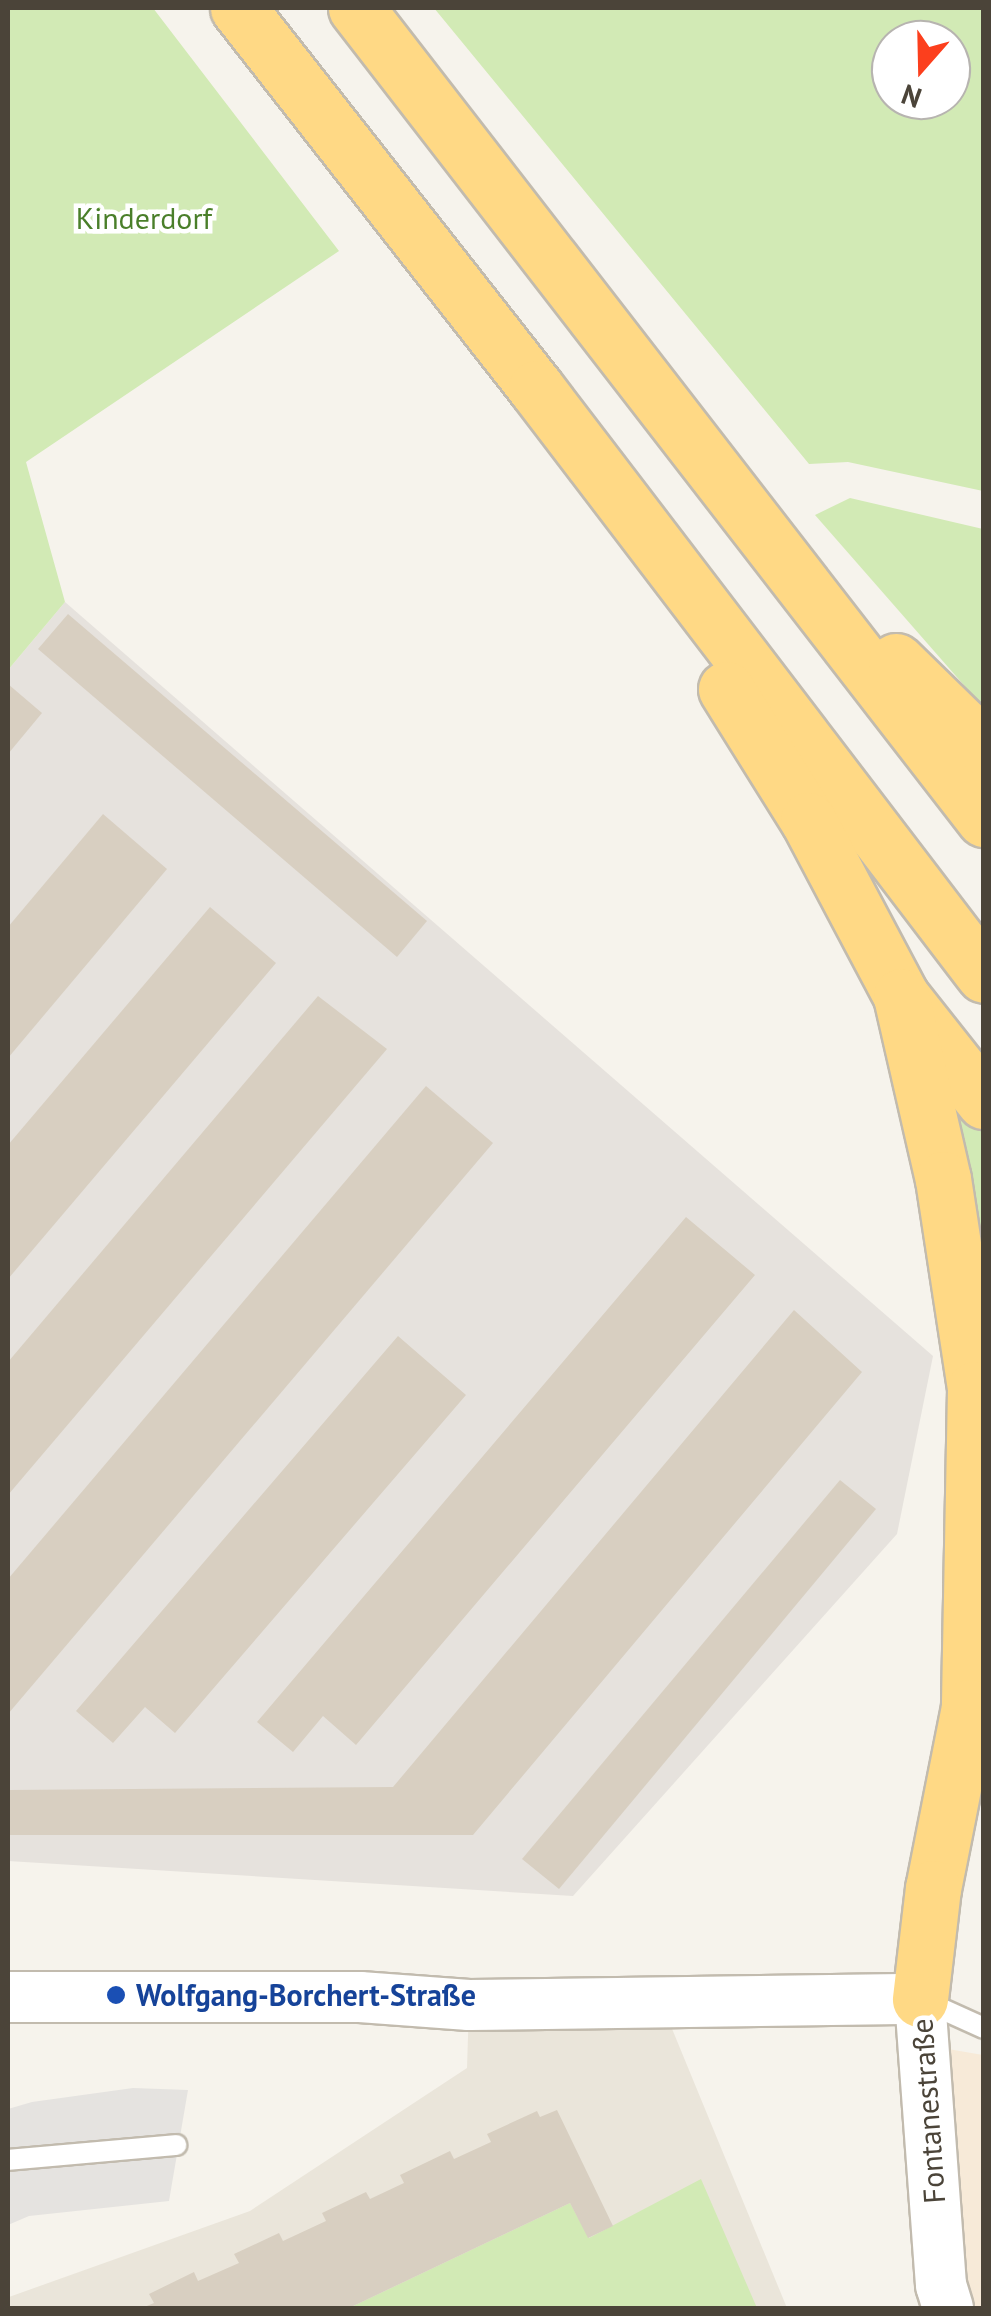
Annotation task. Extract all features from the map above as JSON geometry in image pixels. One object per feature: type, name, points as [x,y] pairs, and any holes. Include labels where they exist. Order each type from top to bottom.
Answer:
[{"type":"highway","points":[[238,8],[984,975]]},
{"type":"highway","points":[[356,8],[984,819]]},
{"type":"highway","points":[[636,521],[686,626],[808,820],[902,996],[984,1101]]},
{"type":"highway","points":[[790,564],[940,701],[984,747]]},
{"type":"highway","points":[[902,996],[944,1178],[974,1389],[976,1693],[933,1888],[920,1999]]},
{"type":"street","name":"Fontanestraße","points":[[8,1996],[360,1997],[469,2005],[920,1999],[941,2285],[948,2308]]},
{"type":"lane","points":[[920,1999],[984,2028]]},
{"type":"lane","points":[[8,2160],[176,2144]]},
{"type":"shaded area","points":[[65,602],[933,1356],[897,1534],[573,1896],[8,1861],[8,670]]},
{"type":"shaded area","points":[[661,2002],[787,2308],[8,2308],[9,2297],[250,2211],[467,2068],[469,2005]]},
{"type":"shaded area","points":[[948,2049],[983,2055],[983,2308],[948,2308]]},
{"type":"shaded area","points":[[133,2088],[188,2090],[169,2201],[29,2216],[8,2225],[8,2109]]},
{"type":"green space","name":"Kinderdorf","points":[[8,8],[153,8],[339,251],[26,462],[65,602],[8,670]]},
{"type":"green space","points":[[434,8],[983,8],[983,491],[848,462],[809,464]]},
{"type":"green space","points":[[850,498],[983,529],[983,707],[815,515]]},
{"type":"green space","points":[[953,1094],[983,1133],[983,1254],[962,1134]]},
{"type":"green space","points":[[701,2179],[757,2308],[349,2308],[570,2203],[589,2238]]},
{"type":"building","points":[[68,614],[427,921],[397,957],[38,649]]},
{"type":"building","points":[[8,684],[42,713],[8,754]]},
{"type":"building","points":[[103,814],[167,869],[8,1058],[8,927]]},
{"type":"building","points":[[210,907],[276,963],[8,1279],[8,1145]]},
{"type":"building","points":[[318,996],[387,1049],[8,1495],[8,1362]]},
{"type":"building","points":[[426,1086],[493,1143],[8,1714],[8,1579]]},
{"type":"building","points":[[686,1217],[755,1275],[356,1745],[323,1716],[293,1752],[257,1722]]},
{"type":"building","points":[[794,1310],[862,1372],[473,1835],[8,1835],[8,1790],[393,1787]]},
{"type":"building","points":[[398,1336],[466,1395],[175,1733],[145,1707],[113,1743],[76,1711]]},
{"type":"building","points":[[840,1480],[876,1509],[559,1889],[522,1859]]},
{"type":"building","points":[[557,2110],[613,2226],[588,2238],[570,2203],[349,2308],[142,2308],[154,2303],[149,2294],[194,2272],[198,2281],[239,2263],[234,2254],[279,2233],[283,2241],[326,2221],[322,2213],[366,2192],[370,2199],[404,2183],[400,2175],[450,2151],[454,2159],[491,2142],[487,2134],[537,2111],[540,2117]]},
{"type":"place","name":"Wolfgang-Borchert-Straße","points":[[116,1995]]}]
